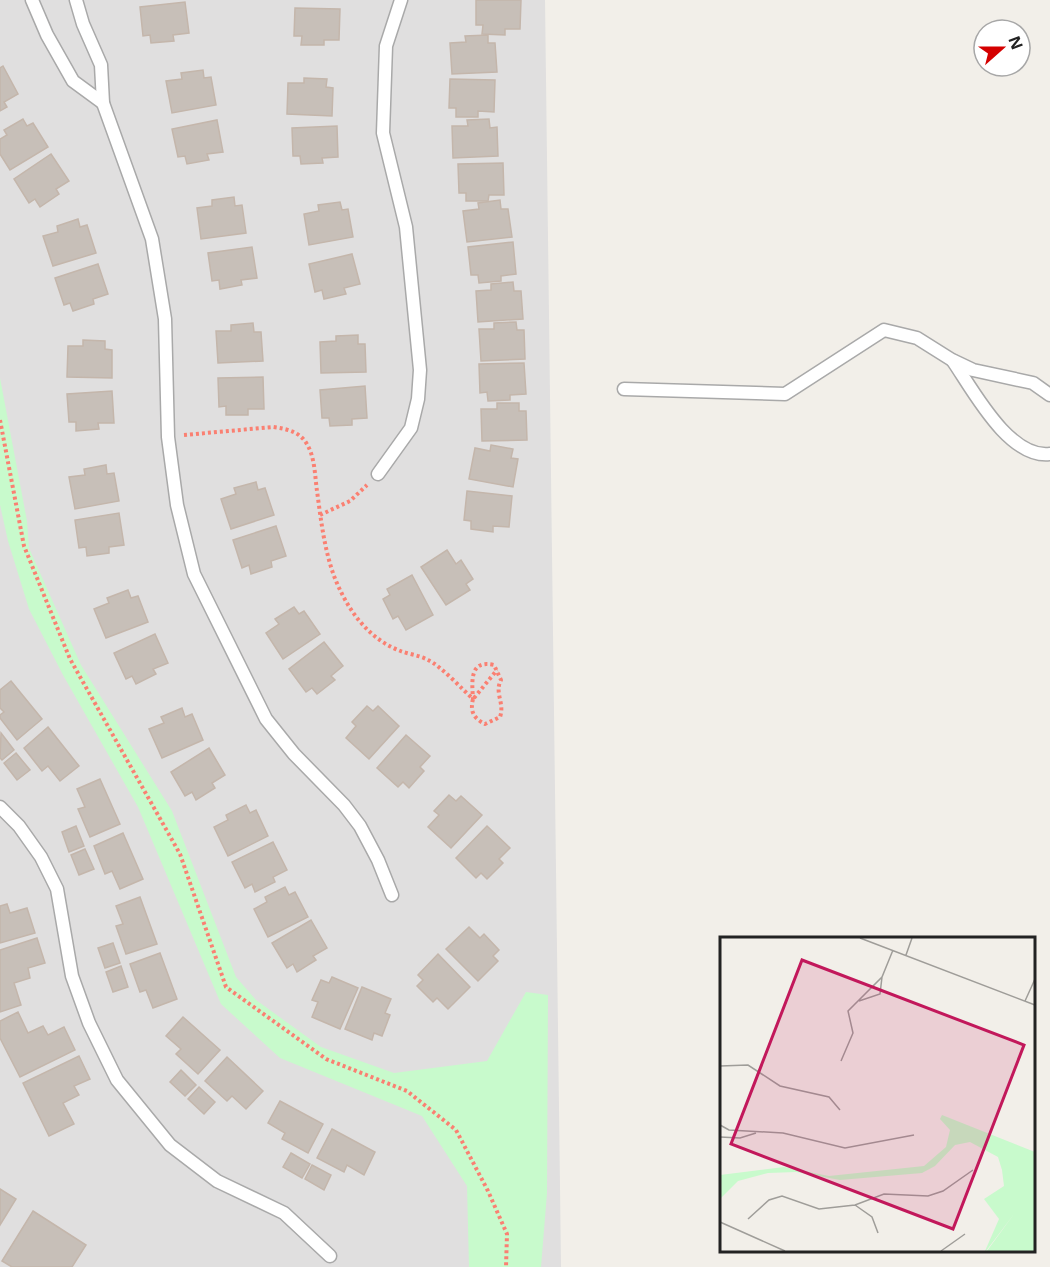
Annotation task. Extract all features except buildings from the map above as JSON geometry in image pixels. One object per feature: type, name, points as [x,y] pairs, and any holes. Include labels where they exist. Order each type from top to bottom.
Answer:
[{"type":"lane","points":[[32,0],[47,34],[73,81],[103,102]]},
{"type":"lane","points":[[76,0],[83,24],[101,65],[103,102],[152,239],[165,319],[168,437],[177,505],[194,574],[266,719],[294,754],[344,805],[360,826],[378,860],[392,896]]},
{"type":"lane","points":[[378,474],[411,428],[418,399],[420,370],[406,227],[383,133],[386,46],[401,0]]},
{"type":"lane","points":[[624,389],[785,394],[884,330],[917,338],[952,360],[973,369],[1033,383],[1050,395]]},
{"type":"lane","points":[[952,360],[1000,429],[1029,452],[1050,454]]},
{"type":"lane","points":[[0,807],[19,826],[36,849],[57,889],[72,976],[89,1023],[117,1080],[170,1145],[218,1181],[284,1213],[330,1256]]},
{"type":"path","points":[[0,420],[24,546],[70,659],[180,854],[226,987],[326,1059],[407,1091],[456,1130],[488,1191],[507,1234],[506,1267]]},
{"type":"path","points":[[168,437],[273,428],[287,429],[298,434],[308,446],[324,541],[334,575],[346,602],[363,627],[396,650],[429,660],[473,699]]},
{"type":"path","points":[[320,514],[350,501],[378,474]]},
{"type":"path","points":[[486,663],[494,665],[501,680],[498,687],[498,695],[502,704],[500,717],[485,724],[478,721],[471,707],[473,699],[472,680],[478,666],[486,663]]},
{"type":"path","points":[[473,699],[498,670]]},
{"type":"shaded area","points":[[0,0],[545,0],[561,1267],[0,1267]]},
{"type":"green space","points":[[0,378],[27,521],[29,548],[81,665],[172,811],[236,977],[256,1000],[321,1047],[394,1073],[487,1061],[526,992],[548,995],[547,1193],[541,1267],[469,1267],[467,1186],[422,1116],[280,1058],[221,1004],[138,807],[63,675],[29,609],[8,541],[0,505]]}]
